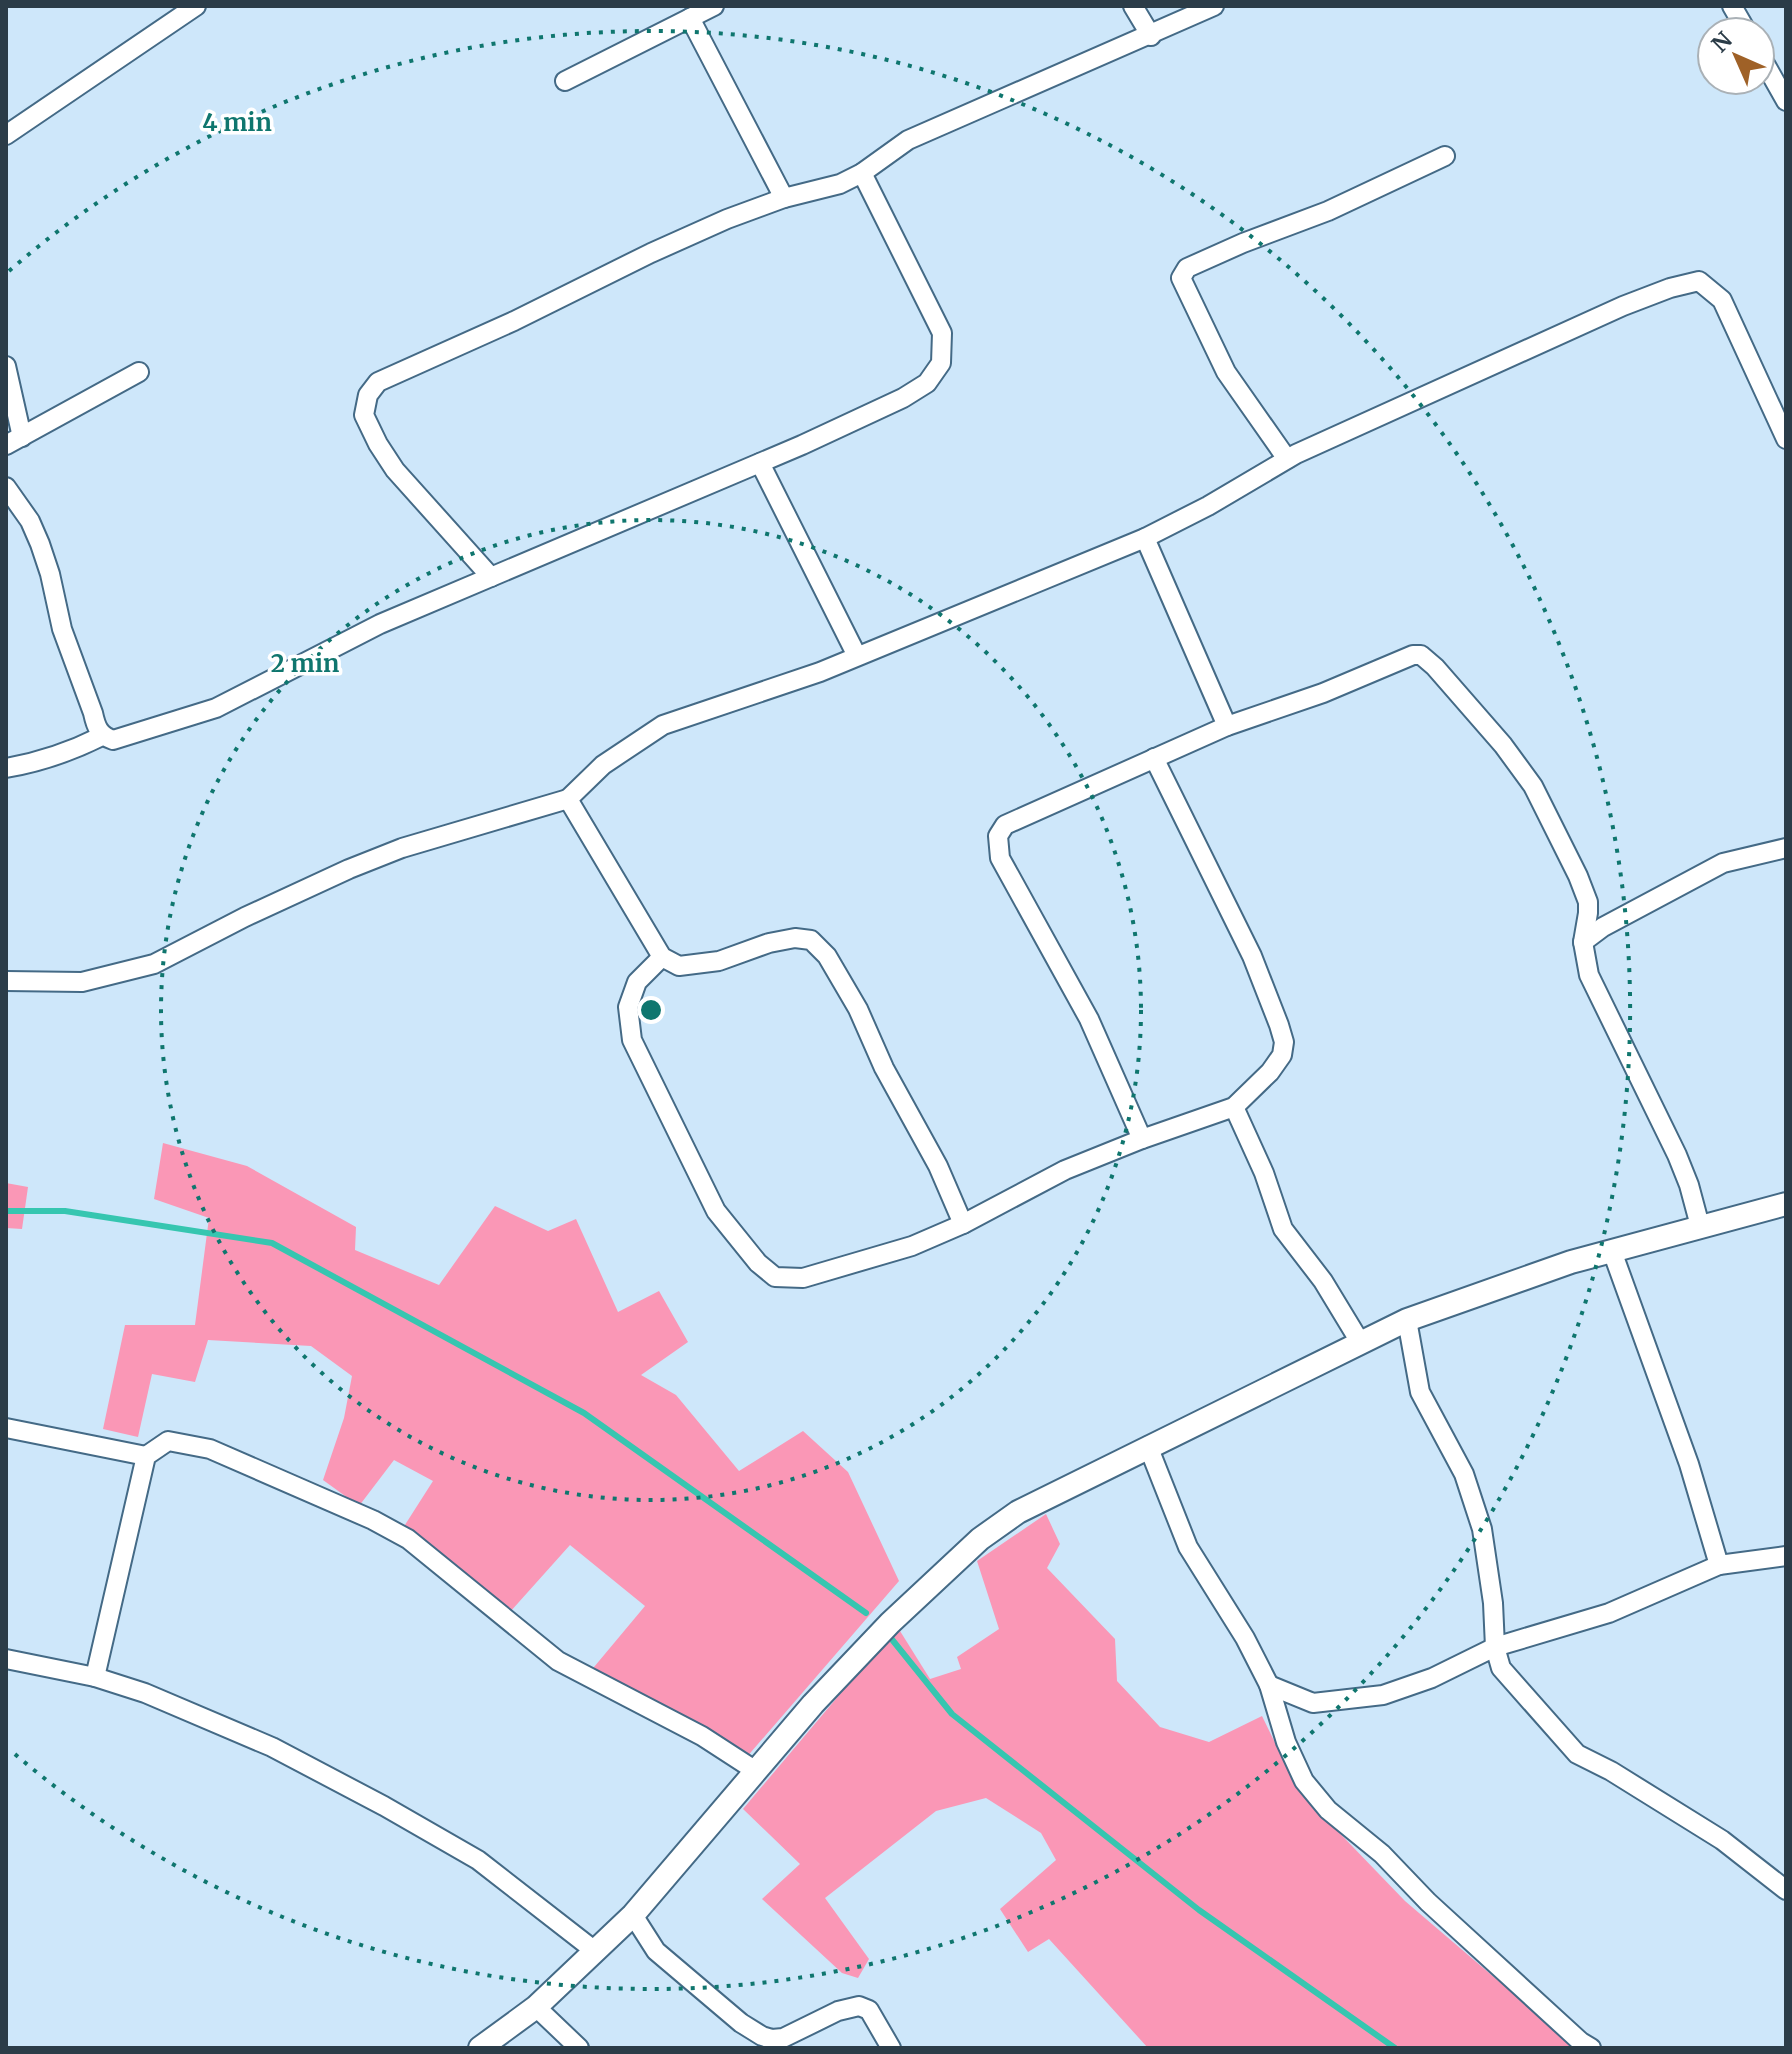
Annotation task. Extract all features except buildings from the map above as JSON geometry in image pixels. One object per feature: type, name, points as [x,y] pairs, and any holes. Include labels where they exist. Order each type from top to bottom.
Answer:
[{"type":"street","points":[[6,135],[196,6]]},
{"type":"street","points":[[565,81],[714,6]]},
{"type":"street","points":[[1133,6],[1151,36]]},
{"type":"street","points":[[491,577],[395,470],[378,444],[364,415],[368,395],[378,382],[727,219],[784,198],[840,184],[862,173],[908,140],[1214,6]]},
{"type":"street","points":[[690,18],[784,198]]},
{"type":"street","points":[[1776,83],[1786,101]]},
{"type":"street","points":[[1287,459],[1231,382],[1181,278],[1187,268],[1328,211],[1445,156]]},
{"type":"street","points":[[6,487],[30,521],[40,544],[62,629],[95,726],[102,736],[113,740],[216,708],[380,624],[760,463],[903,398],[927,383],[941,363],[942,333],[862,173]]},
{"type":"street","points":[[6,981],[82,982],[154,964],[245,917],[389,853],[568,799],[603,765],[663,725],[820,672],[1145,538],[1208,506],[1287,459],[1623,306],[1670,288],[1699,281],[1722,300],[1786,439]]},
{"type":"street","points":[[6,366],[13,387],[14,441],[139,372]]},
{"type":"street","points":[[760,463],[857,656]]},
{"type":"street","points":[[1145,538],[1227,726]]},
{"type":"street","points":[[1142,1139],[1089,1019],[1000,858],[998,836],[1005,825],[1227,726],[1323,693],[1413,655],[1427,659],[1503,745],[1533,786],[1588,902],[1583,942],[1589,975],[1677,1155],[1700,1226]]},
{"type":"street","points":[[6,768],[63,755],[102,736]]},
{"type":"street","points":[[662,957],[637,982],[628,1007],[632,1040],[716,1211],[758,1263],[775,1277],[803,1278],[912,1246],[963,1224],[1065,1170],[1234,1107],[1279,1061],[1284,1042],[1252,956],[1154,758]]},
{"type":"street","points":[[568,799],[662,957],[679,966],[719,961],[769,943],[795,938],[811,940],[827,956],[858,1009],[884,1068],[938,1166],[963,1224]]},
{"type":"street","points":[[1583,942],[1603,927],[1723,863],[1786,848]]},
{"type":"street","points":[[1234,1107],[1264,1173],[1283,1229],[1323,1281],[1360,1342]]},
{"type":"street","points":[[480,2048],[536,2007],[633,1915],[813,1704],[890,1623],[980,1539],[1018,1512],[1407,1320],[1498,1286],[1612,1251],[1786,1204]]},
{"type":"street","points":[[1612,1251],[1689,1464],[1719,1565]]},
{"type":"street","points":[[1407,1320],[1420,1392],[1464,1474],[1482,1529],[1493,1603],[1495,1647],[1501,1668],[1577,1754],[1611,1771],[1722,1840],[1786,1890]]},
{"type":"street","points":[[6,1428],[146,1456]]},
{"type":"street","points":[[95,1677],[146,1456],[168,1441],[210,1449],[373,1520],[408,1539],[558,1661],[702,1736],[756,1771]]},
{"type":"street","points":[[1148,1446],[1188,1547],[1245,1638],[1269,1685],[1286,1742],[1304,1781],[1328,1810],[1382,1854],[1465,1937],[1591,2048]]},
{"type":"street","points":[[1269,1685],[1313,1703],[1383,1695],[1432,1678],[1495,1647],[1609,1613],[1719,1565],[1786,1556]]},
{"type":"street","points":[[6,1659],[95,1677],[145,1693],[272,1747],[478,1860],[595,1951]]},
{"type":"street","points":[[633,1915],[656,1951],[741,2023],[762,2036],[783,2038],[838,2011],[859,2006],[869,2010],[891,2048]]},
{"type":"street","points":[[536,2007],[579,2048]]},
{"type":"shaded area","points":[[163,1143],[247,1166],[356,1227],[355,1250],[439,1285],[495,1206],[548,1231],[576,1219],[618,1312],[659,1291],[688,1342],[641,1375],[676,1395],[739,1471],[803,1431],[848,1472],[899,1581],[739,1766],[584,1679],[645,1606],[570,1545],[510,1612],[403,1528],[433,1481],[394,1460],[359,1506],[323,1480],[344,1418],[352,1376],[311,1346],[208,1340],[195,1382],[152,1374],[138,1437],[103,1429],[125,1325],[195,1325],[209,1218],[154,1199]]},
{"type":"shaded area","points":[[6,1183],[28,1187],[22,1229],[6,1228]]},
{"type":"shaded area","points":[[1046,1514],[1060,1544],[1047,1568],[1115,1639],[1117,1681],[1160,1727],[1209,1742],[1262,1716],[1298,1790],[1405,1901],[1577,2048],[1148,2048],[1049,1939],[1028,1952],[1000,1909],[1056,1860],[1041,1833],[986,1798],[936,1811],[825,1898],[869,1959],[858,1978],[842,1973],[762,1899],[800,1864],[743,1809],[862,1668],[900,1631],[930,1679],[961,1669],[957,1657],[999,1629],[977,1561]]},
{"type":"waterway","points":[[6,1211],[65,1211],[272,1243],[584,1413],[866,1613]]},
{"type":"waterway","points":[[890,1637],[952,1714],[1199,1910],[1395,2048]]}]
